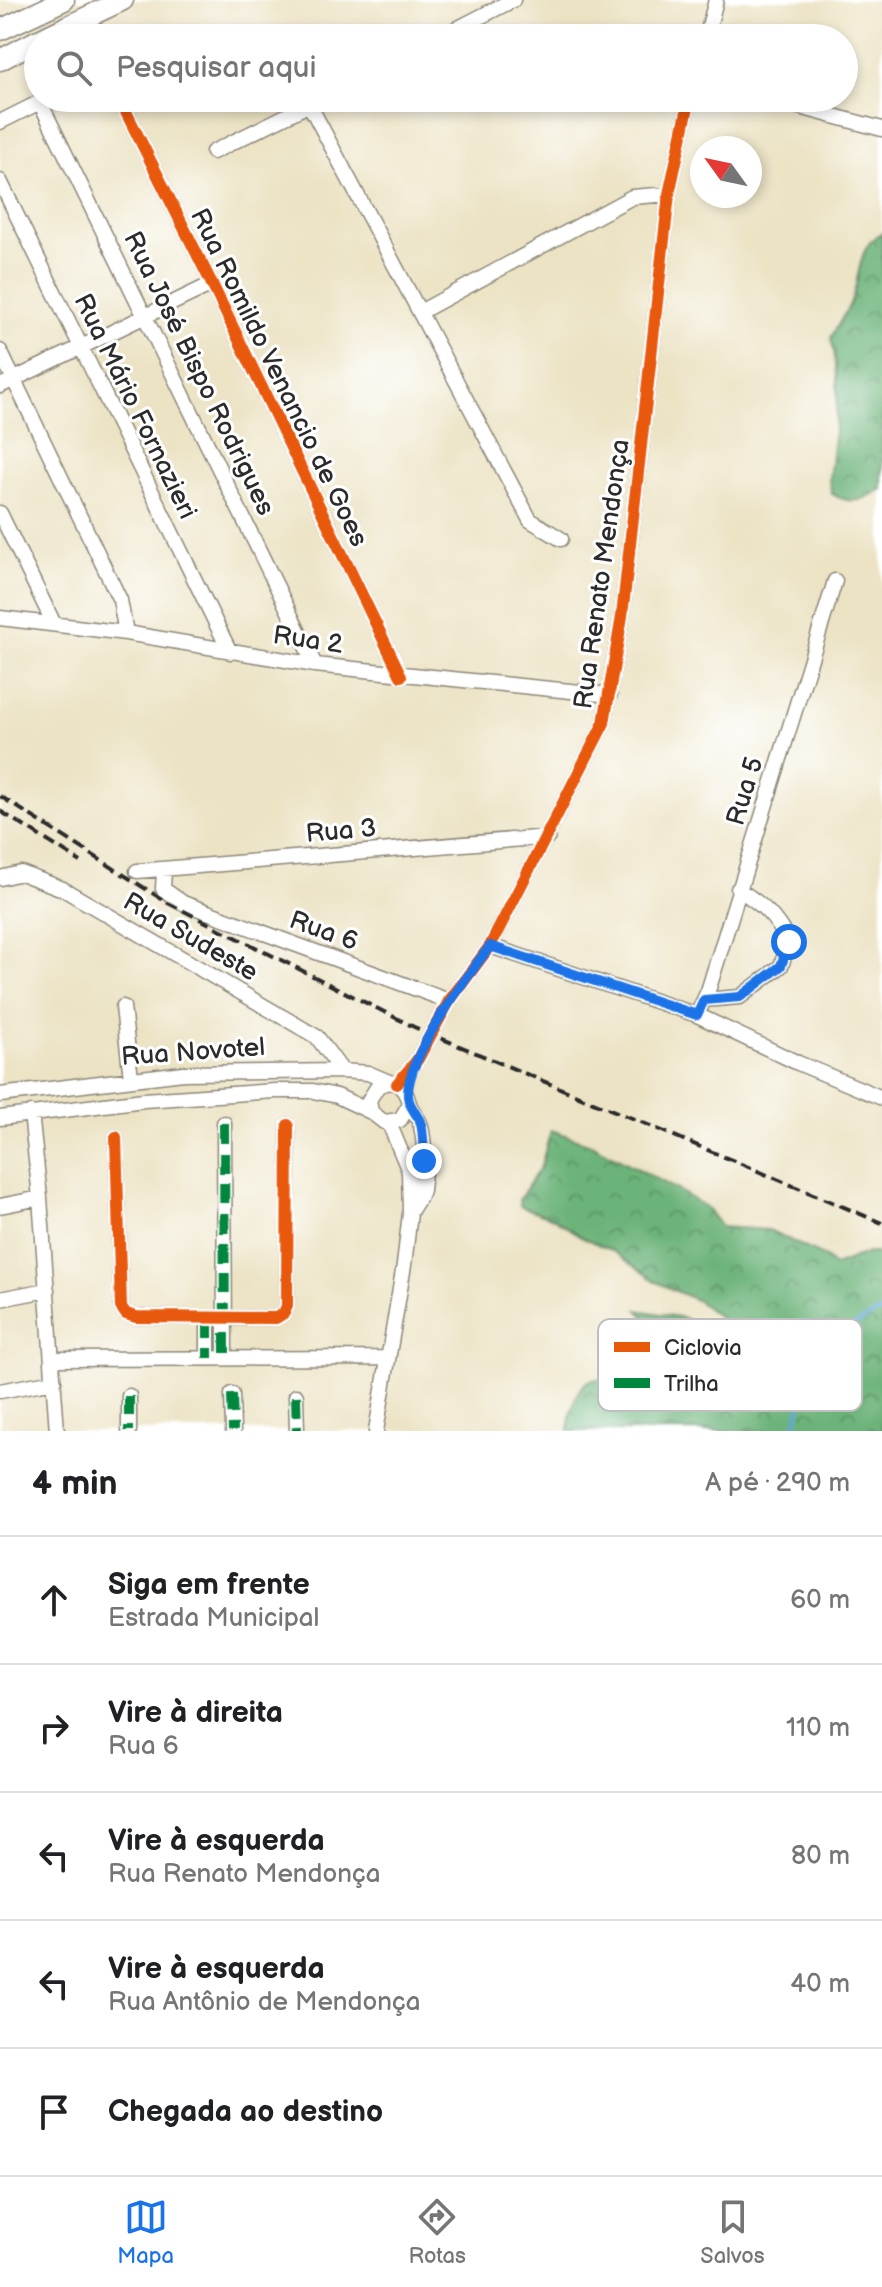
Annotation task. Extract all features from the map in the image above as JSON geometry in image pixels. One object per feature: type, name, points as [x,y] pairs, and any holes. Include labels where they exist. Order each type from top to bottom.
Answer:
[{"type":"highway","points":[[0,30],[64,0]]},
{"type":"highway","points":[[72,24],[123,0]]},
{"type":"highway","points":[[0,60],[24,47]]},
{"type":"street","points":[[466,24],[513,0]]},
{"type":"street","points":[[710,24],[716,0]]},
{"type":"street","points":[[0,122],[24,110]]},
{"type":"street","name":"Rua José Bispo Rodrigues","points":[[50,112],[315,665]]},
{"type":"street","name":"Rua Romildo Venancio de Goes","points":[[126,112],[401,676]]},
{"type":"street","points":[[213,152],[294,112]]},
{"type":"street","points":[[321,112],[420,312],[530,520],[561,539]]},
{"type":"street","name":"Rua Renato Mendonça","points":[[401,1091],[449,1001],[490,946],[604,723],[622,616],[669,194],[687,112]]},
{"type":"street","points":[[818,112],[882,129]]},
{"type":"street","name":"Rua Mário Fornazieri","points":[[0,181],[230,652]]},
{"type":"street","points":[[420,312],[632,197],[669,194]]},
{"type":"street","points":[[7,383],[212,284]]},
{"type":"street","points":[[0,351],[7,383],[120,600],[126,633]]},
{"type":"street","points":[[0,513],[54,624]]},
{"type":"street","name":"Rua 5","points":[[697,1015],[835,581]]},
{"type":"street","name":"Rua 2","points":[[0,618],[126,633],[230,652],[401,676],[610,695]]},
{"type":"street","name":"Rua 3","points":[[137,871],[548,837]]},
{"type":"street","name":"Rua 6","points":[[164,869],[163,889],[183,903],[449,1001]]},
{"type":"street","name":"Rua Sudeste","points":[[0,878],[21,873],[63,889],[317,1037],[342,1071]]},
{"type":"street","points":[[704,1000],[740,997],[781,966],[789,942],[776,918],[763,905],[738,889]]},
{"type":"street","points":[[490,946],[697,1015],[798,1063],[882,1098]]},
{"type":"street","points":[[123,1007],[131,1078]]},
{"type":"street","name":"Rua Novotel","points":[[1,1091],[183,1073],[305,1069],[368,1073],[401,1091]]},
{"type":"street","points":[[31,1113],[57,1087]]},
{"type":"street","points":[[373,1090],[401,1091],[405,1116],[389,1123],[378,1120],[371,1112],[369,1100],[373,1090]]},
{"type":"street","points":[[1,1091],[31,1113],[57,1431]]},
{"type":"street","name":"Rua Novotel","points":[[0,1118],[144,1100],[275,1091],[313,1091],[337,1096],[371,1112]]},
{"type":"street","points":[[401,1091],[421,1123],[424,1161],[421,1193],[410,1213]]},
{"type":"street","points":[[224,1123],[225,1358]]},
{"type":"street","points":[[376,1431],[410,1213],[409,1171],[389,1123]]},
{"type":"street","points":[[116,1137],[121,1307],[126,1314],[136,1317],[276,1318],[284,1313],[287,1306],[288,1125]]},
{"type":"street","points":[[0,1206],[40,1198]]},
{"type":"street","points":[[0,1299],[47,1290]]},
{"type":"street","points":[[208,1318],[208,1358]]},
{"type":"street","points":[[52,1359],[388,1358]]},
{"type":"street","points":[[0,1391],[54,1381]]},
{"type":"street","points":[[232,1394],[233,1431]]},
{"type":"street","points":[[129,1396],[129,1431]]},
{"type":"street","points":[[296,1396],[297,1431]]},
{"type":"green space","points":[[882,233],[882,489],[864,499],[852,501],[832,494],[829,480],[837,391],[831,338],[852,299],[864,253],[874,238]]},
{"type":"green space","points":[[551,1130],[593,1145],[676,1189],[706,1207],[721,1227],[769,1230],[823,1256],[834,1266],[868,1253],[882,1253],[882,1431],[569,1431],[578,1394],[586,1383],[598,1379],[598,1411],[862,1411],[862,1319],[721,1319],[698,1301],[656,1282],[613,1251],[584,1238],[551,1217],[520,1206],[519,1200],[541,1166]]},
{"type":"green space","points":[[638,1310],[684,1318],[647,1319]]},
{"type":"waterway","points":[[862,1321],[882,1311]]},
{"type":"waterway","points":[[793,1431],[799,1411]]},
{"type":"railway","points":[[0,796],[168,903],[414,1027],[882,1223]]},
{"type":"railway","points":[[0,811],[81,862]]},
{"type":"marked path","points":[[224,1123],[225,1358]]},
{"type":"marked path","points":[[208,1318],[208,1358]]},
{"type":"marked path","points":[[232,1394],[233,1431]]},
{"type":"marked path","points":[[129,1396],[129,1431]]},
{"type":"marked path","points":[[296,1396],[297,1431]]},
{"type":"cycle path","points":[[126,112],[401,676]]},
{"type":"cycle path","points":[[397,1084],[418,1059],[449,1001],[490,946],[604,723],[622,616],[669,194],[687,112]]},
{"type":"cycle path","points":[[116,1137],[121,1307],[126,1314],[136,1317],[276,1318],[284,1313],[287,1306],[288,1125]]},
{"type":"route","points":[[424,1161],[421,1123],[409,1105],[408,1094],[418,1059],[449,1001],[490,946],[697,1015],[704,1000],[740,997],[781,966],[789,942]]}]
